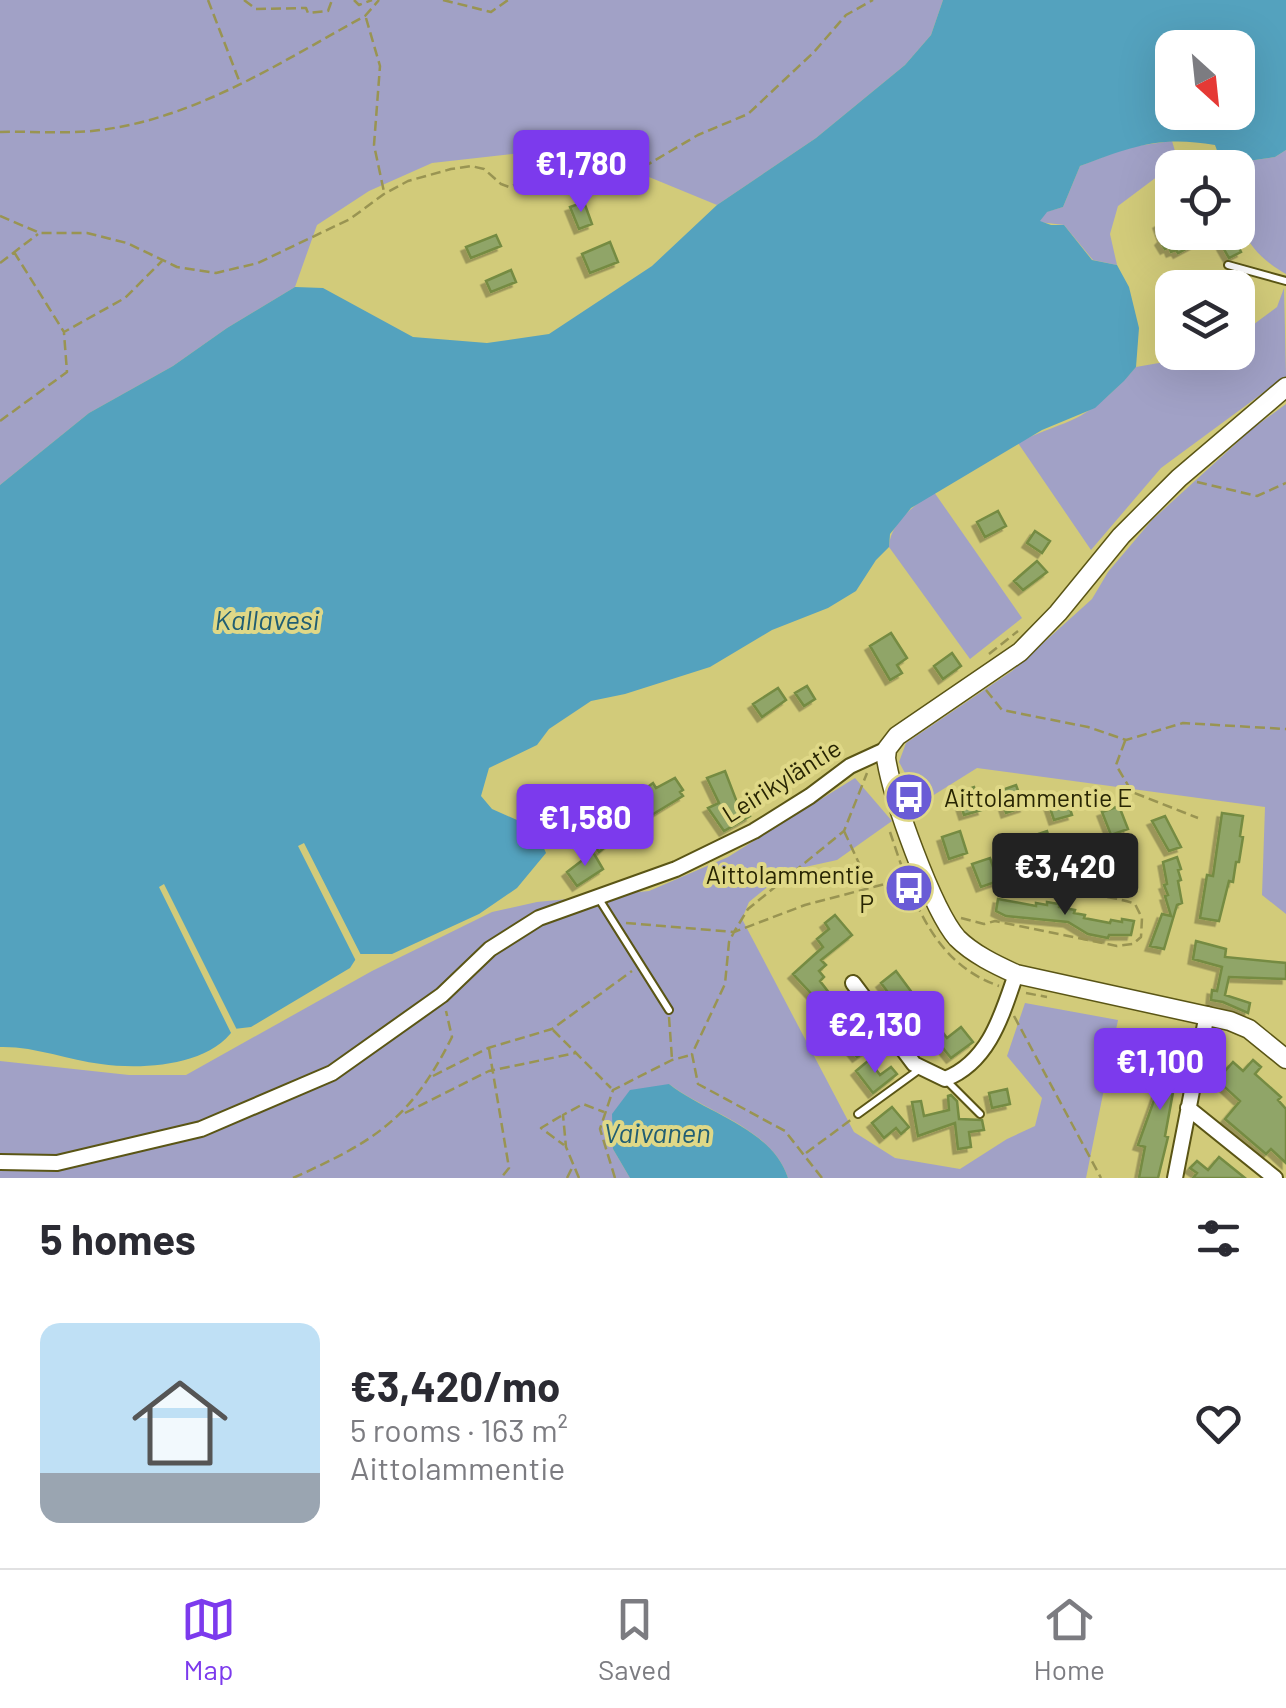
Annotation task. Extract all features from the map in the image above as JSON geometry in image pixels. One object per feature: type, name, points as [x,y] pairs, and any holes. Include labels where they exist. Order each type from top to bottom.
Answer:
[{"type":"street","name":"Leirikyläntie","points":[[0,1162],[57,1163],[201,1128],[332,1073],[442,995],[490,949],[539,918],[676,868],[754,830],[877,755],[906,728],[1020,652],[1058,613],[1121,536],[1179,478],[1286,387]]},
{"type":"street","points":[[877,755],[887,766],[925,879],[946,920],[958,938],[989,961],[1011,988],[1207,1014],[1248,1030],[1286,1059]]},
{"type":"street","points":[[853,983],[884,1027],[921,1068],[945,1079],[959,1073],[981,1054],[995,1032],[1011,988]]},
{"type":"street","points":[[1175,1178],[1207,1014]]},
{"type":"street","points":[[1188,1108],[1275,1178]]},
{"type":"lane","points":[[1228,265],[1286,281]]},
{"type":"lane","points":[[599,899],[669,1010]]},
{"type":"lane","points":[[858,1114],[921,1068]]},
{"type":"lane","points":[[945,1079],[980,1114]]},
{"type":"path","points":[[208,0],[241,86]]},
{"type":"path","points":[[244,0],[256,9],[306,8],[308,13],[328,10],[332,0]]},
{"type":"path","points":[[354,0],[359,5],[372,0]]},
{"type":"path","points":[[0,132],[92,131],[154,118],[241,86],[366,16],[378,0]]},
{"type":"path","points":[[443,0],[491,12],[508,0]]},
{"type":"path","points":[[0,216],[40,233],[87,232],[127,243],[177,268],[216,273],[258,263],[350,219],[408,181],[471,166],[484,169],[509,186],[529,179],[563,186],[591,186],[650,164],[686,142],[748,114],[814,52],[846,15],[873,0]]},
{"type":"path","points":[[366,16],[380,66],[374,145],[384,194]]},
{"type":"path","points":[[0,263],[40,233]]},
{"type":"path","points":[[0,422],[67,372],[64,332],[14,252]]},
{"type":"path","points":[[64,332],[125,298],[163,260]]},
{"type":"path","points":[[1179,478],[1258,496],[1286,484]]},
{"type":"path","points":[[978,682],[1002,710],[1126,740],[1183,723],[1286,728]]},
{"type":"path","points":[[1126,740],[1116,765],[1132,792],[1198,818]]},
{"type":"path","points":[[822,1178],[785,1130],[698,1084],[692,1054],[725,984],[729,942],[748,909],[844,831],[877,755]]},
{"type":"path","points":[[888,826],[918,912],[944,950],[965,969],[1011,988],[1050,998]]},
{"type":"path","points":[[844,831],[871,888]]},
{"type":"path","points":[[946,920],[954,916],[984,924],[994,921],[1117,946],[1133,944],[1141,938],[1142,918],[1135,904],[1066,888],[1020,883],[1003,870],[994,843]]},
{"type":"path","points":[[611,922],[734,932],[805,905],[906,878]]},
{"type":"path","points":[[432,1077],[488,1048],[552,1029],[641,964]]},
{"type":"path","points":[[1011,988],[1101,1178]]},
{"type":"path","points":[[404,1114],[432,1077],[452,1037],[442,995]]},
{"type":"path","points":[[669,1010],[672,1060]]},
{"type":"path","points":[[552,1029],[613,1090]]},
{"type":"path","points":[[488,1048],[509,1168],[501,1178]]},
{"type":"path","points":[[293,1178],[348,1154],[404,1114],[492,1070],[576,1053]]},
{"type":"path","points":[[615,1178],[600,1128],[613,1090],[692,1054]]},
{"type":"path","points":[[566,1146],[541,1128],[583,1104],[606,1113]]},
{"type":"path","points":[[805,1154],[858,1114]]},
{"type":"path","points":[[562,1115],[566,1146],[579,1178]]},
{"type":"path","points":[[567,1178],[574,1165]]},
{"type":"shaded area","points":[[0,0],[943,0],[931,35],[905,65],[816,138],[717,205],[576,147],[432,163],[369,191],[317,225],[295,287],[173,366],[89,413],[0,485]]},
{"type":"shaded area","points":[[1172,141],[1175,150],[1155,150],[1155,178],[1118,206],[1110,234],[1117,265],[1093,260],[1064,225],[1039,222],[1046,212],[1063,207],[1080,166],[1129,147]]},
{"type":"shaded area","points":[[1286,150],[1286,274],[1255,249],[1255,160],[1275,157]]},
{"type":"shaded area","points":[[1284,288],[1286,376],[1161,468],[1091,550],[1018,443],[1089,410],[1136,367],[1155,364],[1155,370],[1255,370],[1255,323],[1277,307]]},
{"type":"shaded area","points":[[1286,404],[1286,914],[1262,895],[1265,807],[977,768],[921,803],[899,762],[906,743],[1012,671],[1092,599],[1108,572],[1152,520],[1253,428]]},
{"type":"shaded area","points":[[934,492],[1022,618],[970,659],[889,547],[899,522]]},
{"type":"shaded area","points":[[855,778],[892,821],[837,860],[787,871],[749,902],[742,919],[854,1132],[895,1158],[960,1169],[1035,1126],[1042,1098],[1007,1056],[1025,1003],[1118,1020],[1086,1178],[788,1178],[780,1161],[753,1134],[669,1084],[613,1149],[630,1178],[0,1178],[0,1061],[129,1075],[186,1075],[372,971],[492,912],[537,902],[649,891],[728,857]]},
{"type":"water","name":"Kallavesi","points":[[943,0],[1286,0],[1286,150],[1275,157],[1255,160],[1255,150],[1217,150],[1215,145],[1195,142],[1161,142],[1130,148],[1080,166],[1063,207],[1047,212],[1040,221],[1064,225],[1092,260],[1117,265],[1129,287],[1139,328],[1136,367],[1095,408],[1042,430],[911,508],[890,534],[889,547],[856,591],[828,608],[772,630],[710,667],[591,701],[549,729],[537,745],[489,768],[481,796],[492,809],[535,828],[546,853],[517,888],[479,914],[392,954],[359,954],[350,968],[251,1027],[234,1029],[223,1041],[192,1058],[155,1065],[117,1066],[0,1047],[0,485],[89,413],[173,366],[295,287],[323,288],[413,337],[487,343],[549,334],[652,266],[717,205],[816,138],[905,65],[931,35]]},
{"type":"water","name":"Vaivanen","points":[[669,1084],[753,1134],[780,1161],[788,1178],[630,1178],[613,1149],[612,1114],[630,1090]]},
{"type":"pier","points":[[304,843],[363,959],[357,963],[298,846]]},
{"type":"pier","points":[[164,884],[239,1034],[234,1039],[159,887]]},
{"type":"building","points":[[584,202],[592,224],[579,229],[570,207]]},
{"type":"building","points":[[496,235],[501,246],[471,258],[466,247]]},
{"type":"building","points":[[610,242],[618,262],[590,273],[582,254]]},
{"type":"building","points":[[1224,250],[1240,250],[1241,252],[1229,258]]},
{"type":"building","points":[[511,270],[516,282],[491,292],[486,281]]},
{"type":"building","points":[[998,511],[1006,526],[985,537],[977,522]]},
{"type":"building","points":[[1035,531],[1050,541],[1042,553],[1027,543]]},
{"type":"building","points":[[1037,561],[1047,572],[1023,590],[1014,581]]},
{"type":"building","points":[[891,633],[907,658],[897,665],[902,673],[890,680],[870,646]]},
{"type":"building","points":[[952,653],[961,666],[943,679],[934,666]]},
{"type":"building","points":[[807,686],[815,699],[804,706],[795,693]]},
{"type":"building","points":[[778,688],[786,700],[762,717],[753,704]]},
{"type":"building","points":[[725,771],[738,805],[744,803],[750,816],[724,831],[708,808],[719,803],[707,778]]},
{"type":"building","points":[[675,778],[683,796],[650,816],[648,812],[643,815],[635,804],[646,796],[642,791],[653,783],[656,788]]},
{"type":"building","points":[[1016,785],[1024,807],[1006,813],[999,791]]},
{"type":"building","points":[[974,787],[982,810],[964,815],[957,793]]},
{"type":"building","points":[[1065,794],[1072,815],[1054,820],[1047,799]]},
{"type":"building","points":[[607,801],[628,828],[599,852],[587,835],[599,825],[591,814]]},
{"type":"building","points":[[1119,806],[1128,829],[1111,835],[1102,812]]},
{"type":"building","points":[[1222,813],[1243,816],[1243,837],[1239,862],[1233,882],[1229,881],[1219,921],[1200,918],[1207,875],[1213,876]]},
{"type":"building","points":[[1165,816],[1181,847],[1169,851],[1152,821]]},
{"type":"building","points":[[960,831],[967,853],[949,859],[942,837]]},
{"type":"building","points":[[1047,831],[1054,854],[1037,860],[1029,837]]},
{"type":"building","points":[[1101,844],[1109,866],[1091,872],[1084,851]]},
{"type":"building","points":[[593,852],[603,869],[577,886],[567,872]]},
{"type":"building","points":[[1177,857],[1182,903],[1177,905],[1164,949],[1150,946],[1162,914],[1171,916],[1165,896],[1168,895],[1163,862]]},
{"type":"building","points":[[990,858],[998,881],[981,887],[972,864]]},
{"type":"building","points":[[998,899],[1036,906],[1047,902],[1059,904],[1085,915],[1084,918],[1110,923],[1134,921],[1131,935],[1108,938],[1088,934],[1068,922],[1006,916],[996,911]]},
{"type":"building","points":[[835,915],[852,935],[821,960],[826,965],[819,971],[824,977],[820,981],[871,1047],[857,1057],[815,1004],[818,1001],[793,974],[823,947],[817,939],[829,929],[825,923]]},
{"type":"building","points":[[1196,941],[1226,949],[1225,957],[1286,963],[1286,979],[1229,977],[1225,995],[1250,1003],[1248,1013],[1211,1000],[1222,967],[1193,959]]},
{"type":"building","points":[[896,971],[913,994],[905,1000],[917,1015],[925,1009],[947,1038],[961,1027],[973,1042],[951,1058],[930,1032],[918,1042],[899,1018],[904,1014],[881,983]]},
{"type":"building","points":[[1169,1036],[1183,1038],[1165,1136],[1168,1137],[1158,1178],[1139,1178],[1145,1147],[1138,1145],[1157,1092]]},
{"type":"building","points":[[869,1060],[880,1075],[891,1067],[897,1074],[873,1093],[856,1071]]},
{"type":"building","points":[[1253,1060],[1261,1067],[1255,1074],[1281,1097],[1278,1100],[1286,1109],[1286,1163],[1271,1149],[1266,1154],[1225,1119],[1240,1101],[1217,1080],[1233,1062],[1243,1071]]},
{"type":"building","points":[[1007,1089],[1010,1104],[992,1108],[989,1093]]},
{"type":"building","points":[[951,1095],[957,1101],[959,1119],[982,1120],[984,1130],[969,1132],[971,1147],[958,1149],[955,1123],[918,1136],[912,1102],[921,1101],[924,1116],[949,1110]]},
{"type":"building","points":[[892,1107],[909,1127],[901,1134],[896,1128],[884,1138],[872,1123]]},
{"type":"building","points":[[1219,1157],[1245,1178],[1193,1178],[1197,1173],[1190,1168],[1197,1161],[1208,1170]]},
{"type":"place","name":"Aittolammentie E","points":[[909,797]]},
{"type":"place","name":"Aittolammentie P","points":[[909,888]]}]
